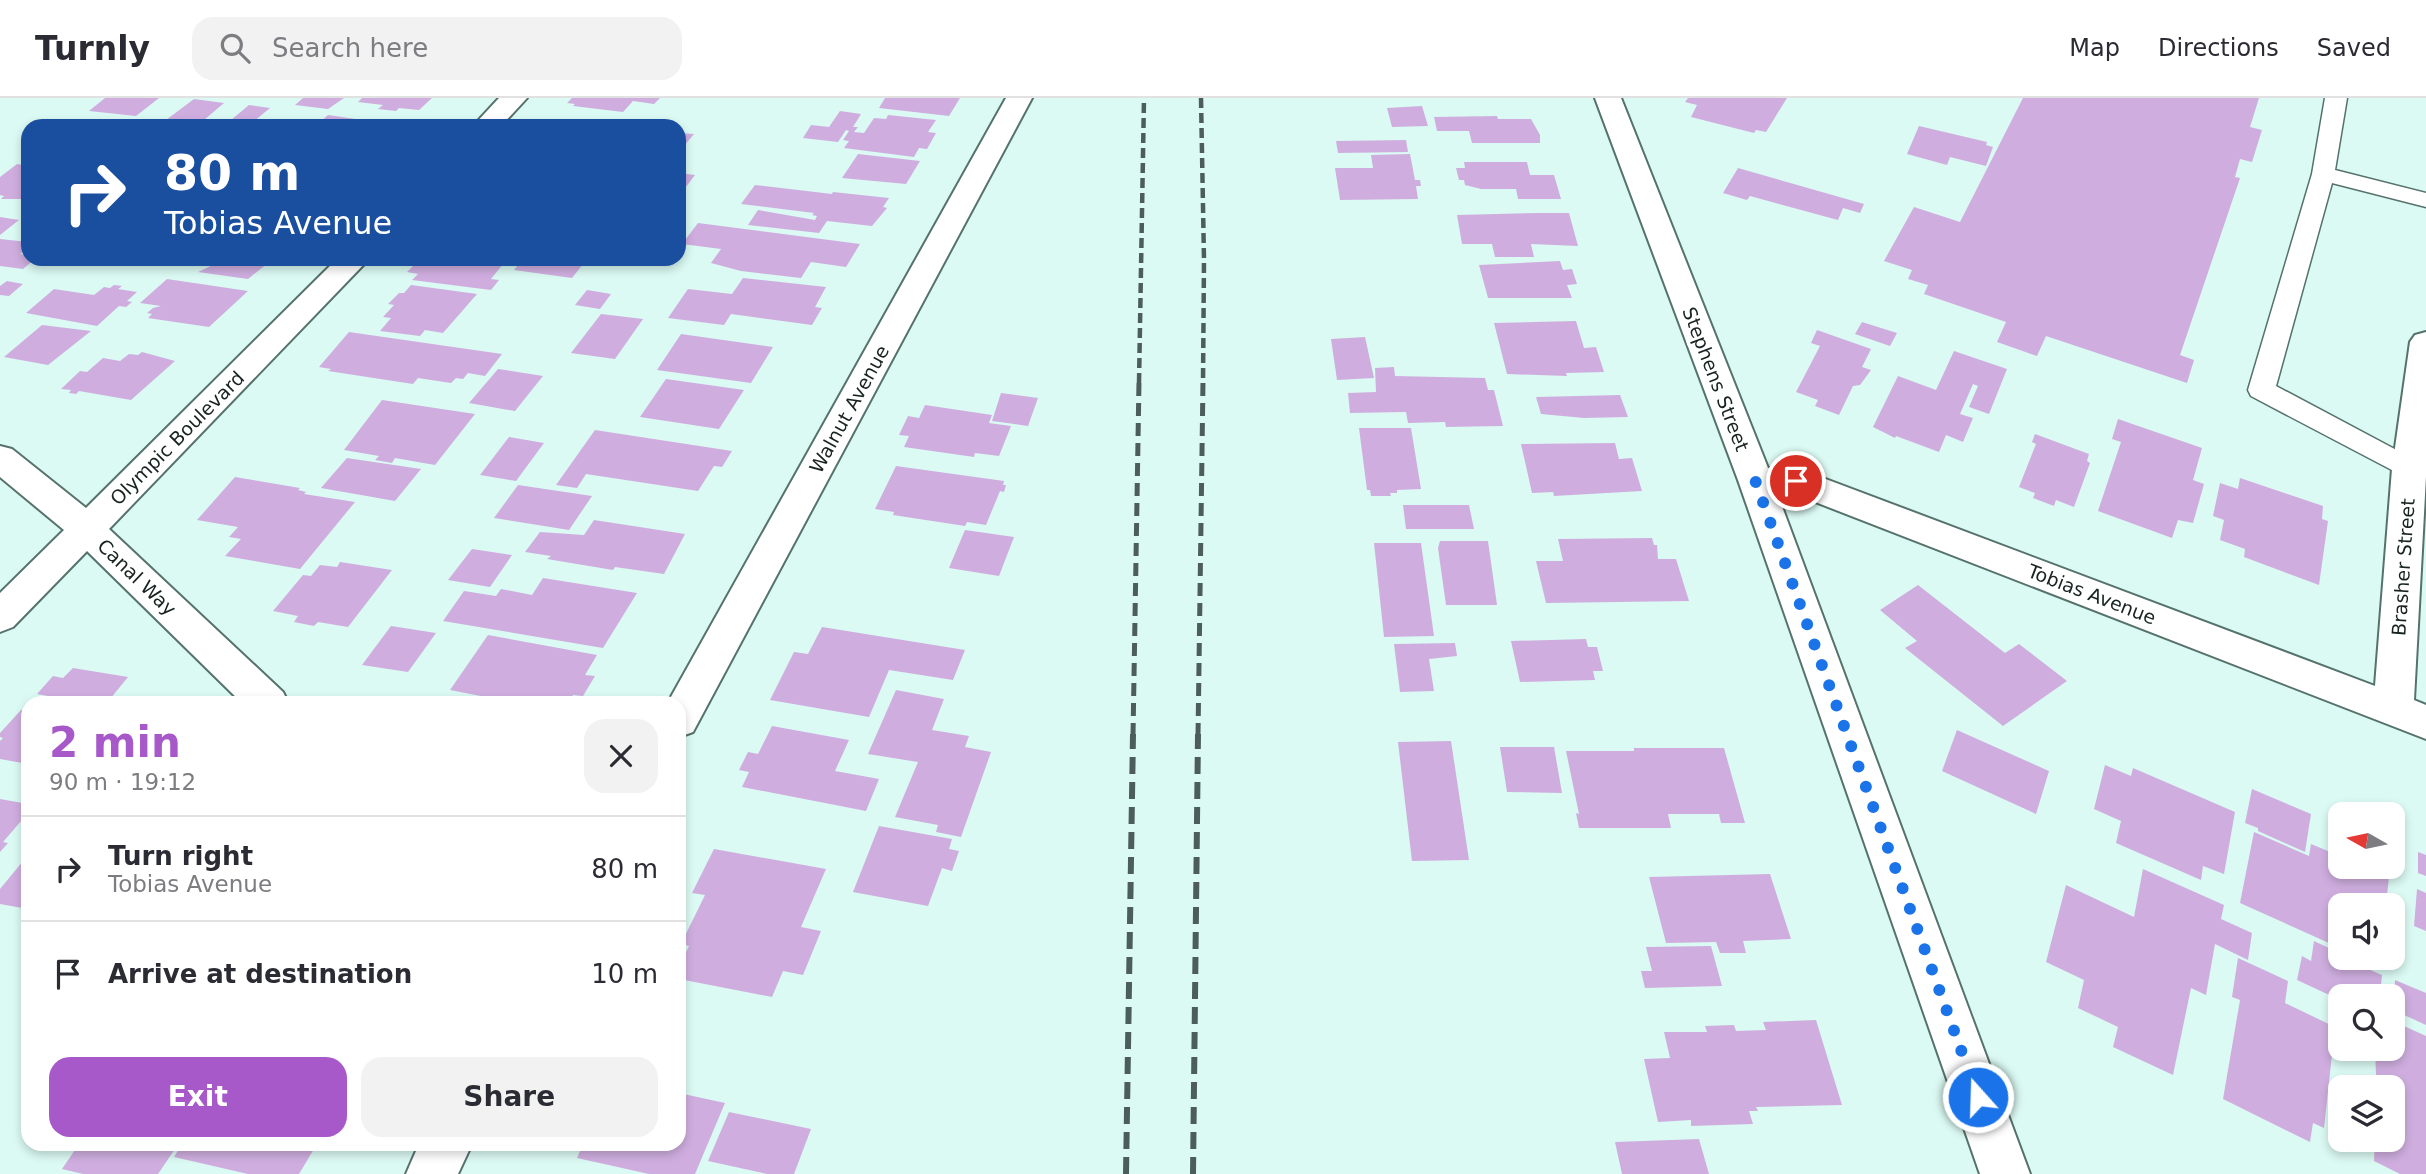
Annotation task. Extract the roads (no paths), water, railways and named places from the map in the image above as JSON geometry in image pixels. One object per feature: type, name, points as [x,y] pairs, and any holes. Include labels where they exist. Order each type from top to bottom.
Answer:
[{"type":"street","points":[[493,119],[514,98]]},
{"type":"street","name":"Walnut Avenue","points":[[686,707],[1019,98]]},
{"type":"street","name":"Stephens Street","points":[[1608,98],[1755,480],[2006,1174]]},
{"type":"street","name":"Olympic Boulevard","points":[[0,617],[347,266]]},
{"type":"street","name":"Brasher Street","points":[[2409,716],[2409,469],[2422,411],[2426,342]]},
{"type":"street","name":"Canal Way","points":[[0,458],[86,528],[261,696]]},
{"type":"street","name":"Tobias Avenue","points":[[1755,480],[1796,481],[2409,716]]},
{"type":"street","points":[[431,1174],[443,1151]]},
{"type":"lane","points":[[2336,98],[2323,174],[2260,390],[2409,469]]},
{"type":"lane","points":[[2323,174],[2426,200]]},
{"type":"railway","points":[[1139,383],[1144,98]]},
{"type":"railway","points":[[1201,98],[1203,383]]},
{"type":"railway","points":[[1133,736],[1139,381]]},
{"type":"railway","points":[[1198,736],[1203,381]]},
{"type":"railway","points":[[1126,1174],[1133,734]]},
{"type":"railway","points":[[1193,1174],[1198,734]]}]
